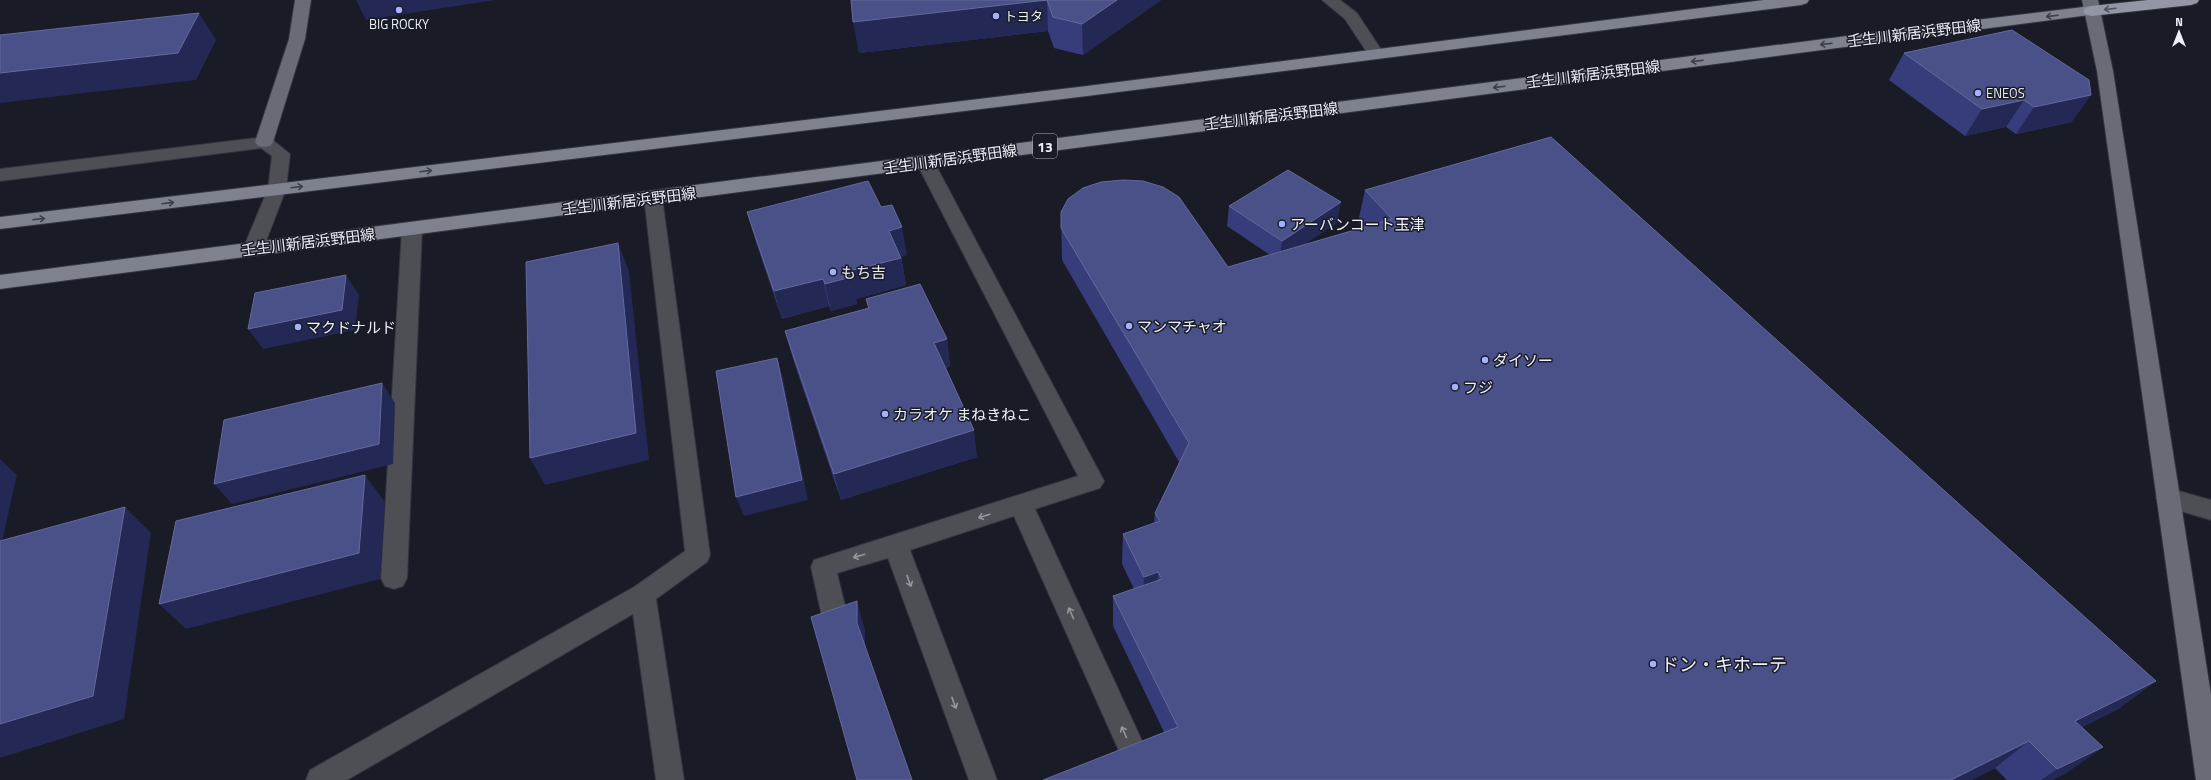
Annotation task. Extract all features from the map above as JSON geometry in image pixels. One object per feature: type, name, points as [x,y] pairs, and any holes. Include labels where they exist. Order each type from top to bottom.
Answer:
[{"type":"highway","points":[[2090,6],[2191,0]]},
{"type":"main road","points":[[0,223],[1376,54],[1801,0]]},
{"type":"main road","name":"壬生川新居浜野田線","points":[[0,282],[1885,36],[2090,6]]},
{"type":"street","points":[[264,142],[297,39],[303,0]]},
{"type":"street","points":[[1330,0],[1351,16],[1376,54]]},
{"type":"street","points":[[2090,6],[2105,71],[2210,780]]},
{"type":"street","points":[[0,175],[264,142],[282,154],[276,189],[253,248]]},
{"type":"street","points":[[847,662],[823,567],[896,545],[1092,481],[925,162]]},
{"type":"street","points":[[320,780],[643,595],[698,555],[653,197]]},
{"type":"street","points":[[394,578],[412,229]]},
{"type":"street","points":[[2168,498],[2211,510]]},
{"type":"street","points":[[1021,504],[1146,780]]},
{"type":"street","points":[[896,545],[983,780]]},
{"type":"street","points":[[643,595],[670,780]]},
{"type":"building","points":[[851,0],[1047,0],[853,22]]},
{"type":"building","points":[[1047,0],[1117,0],[1082,24],[1053,17]]},
{"type":"building","points":[[199,13],[178,53],[0,73],[0,35]]},
{"type":"building","points":[[2012,30],[2089,80],[2091,95],[2034,107],[2024,100],[1982,109],[1904,53]]},
{"type":"building","name":"フジ","points":[[1551,137],[2156,681],[2075,721],[2103,747],[2057,769],[2029,741],[1951,780],[1043,780],[1178,727],[1113,596],[1162,579],[1158,572],[1144,577],[1123,534],[1160,521],[1155,513],[1189,443],[1061,228],[1061,212],[1068,199],[1083,188],[1101,182],[1123,180],[1143,181],[1163,187],[1179,197],[1228,267],[1392,219],[1365,190]]},
{"type":"building","points":[[1288,170],[1341,202],[1282,241],[1229,206]]},
{"type":"building","name":"もち吉","points":[[868,181],[881,207],[892,205],[902,227],[889,231],[901,258],[849,271],[851,277],[825,284],[823,279],[774,291],[747,212]]},
{"type":"building","points":[[618,243],[636,433],[530,458],[526,262]]},
{"type":"building","points":[[346,275],[342,310],[248,329],[255,293]]},
{"type":"building","name":"カラオケ まねきねこ","points":[[920,284],[947,339],[934,343],[974,430],[834,474],[785,331],[869,308],[866,299]]},
{"type":"building","points":[[777,358],[802,480],[736,497],[716,371]]},
{"type":"building","points":[[382,383],[379,444],[214,484],[224,420]]},
{"type":"building","points":[[365,475],[359,553],[159,604],[176,521]]},
{"type":"building","points":[[125,507],[93,696],[0,724],[0,541]]},
{"type":"building","points":[[857,601],[857,623],[912,780],[857,780],[811,617]]},
{"type":"place","name":"BIG ROCKY","points":[[399,10]]},
{"type":"place","name":"トヨタ","points":[[996,16]]},
{"type":"place","name":"ENEOS","points":[[1978,93]]},
{"type":"place","name":"アーバンコート玉津","points":[[1282,224]]},
{"type":"place","name":"もち吉","points":[[833,272]]},
{"type":"place","name":"マンマチャオ","points":[[1129,326]]},
{"type":"place","name":"マクドナルド","points":[[298,327]]},
{"type":"place","name":"ダイソー","points":[[1485,360]]},
{"type":"place","name":"フジ","points":[[1455,387]]},
{"type":"place","name":"カラオケ まねきねこ","points":[[885,414]]},
{"type":"place","name":"ドン・キホーテ","points":[[1653,664]]}]
